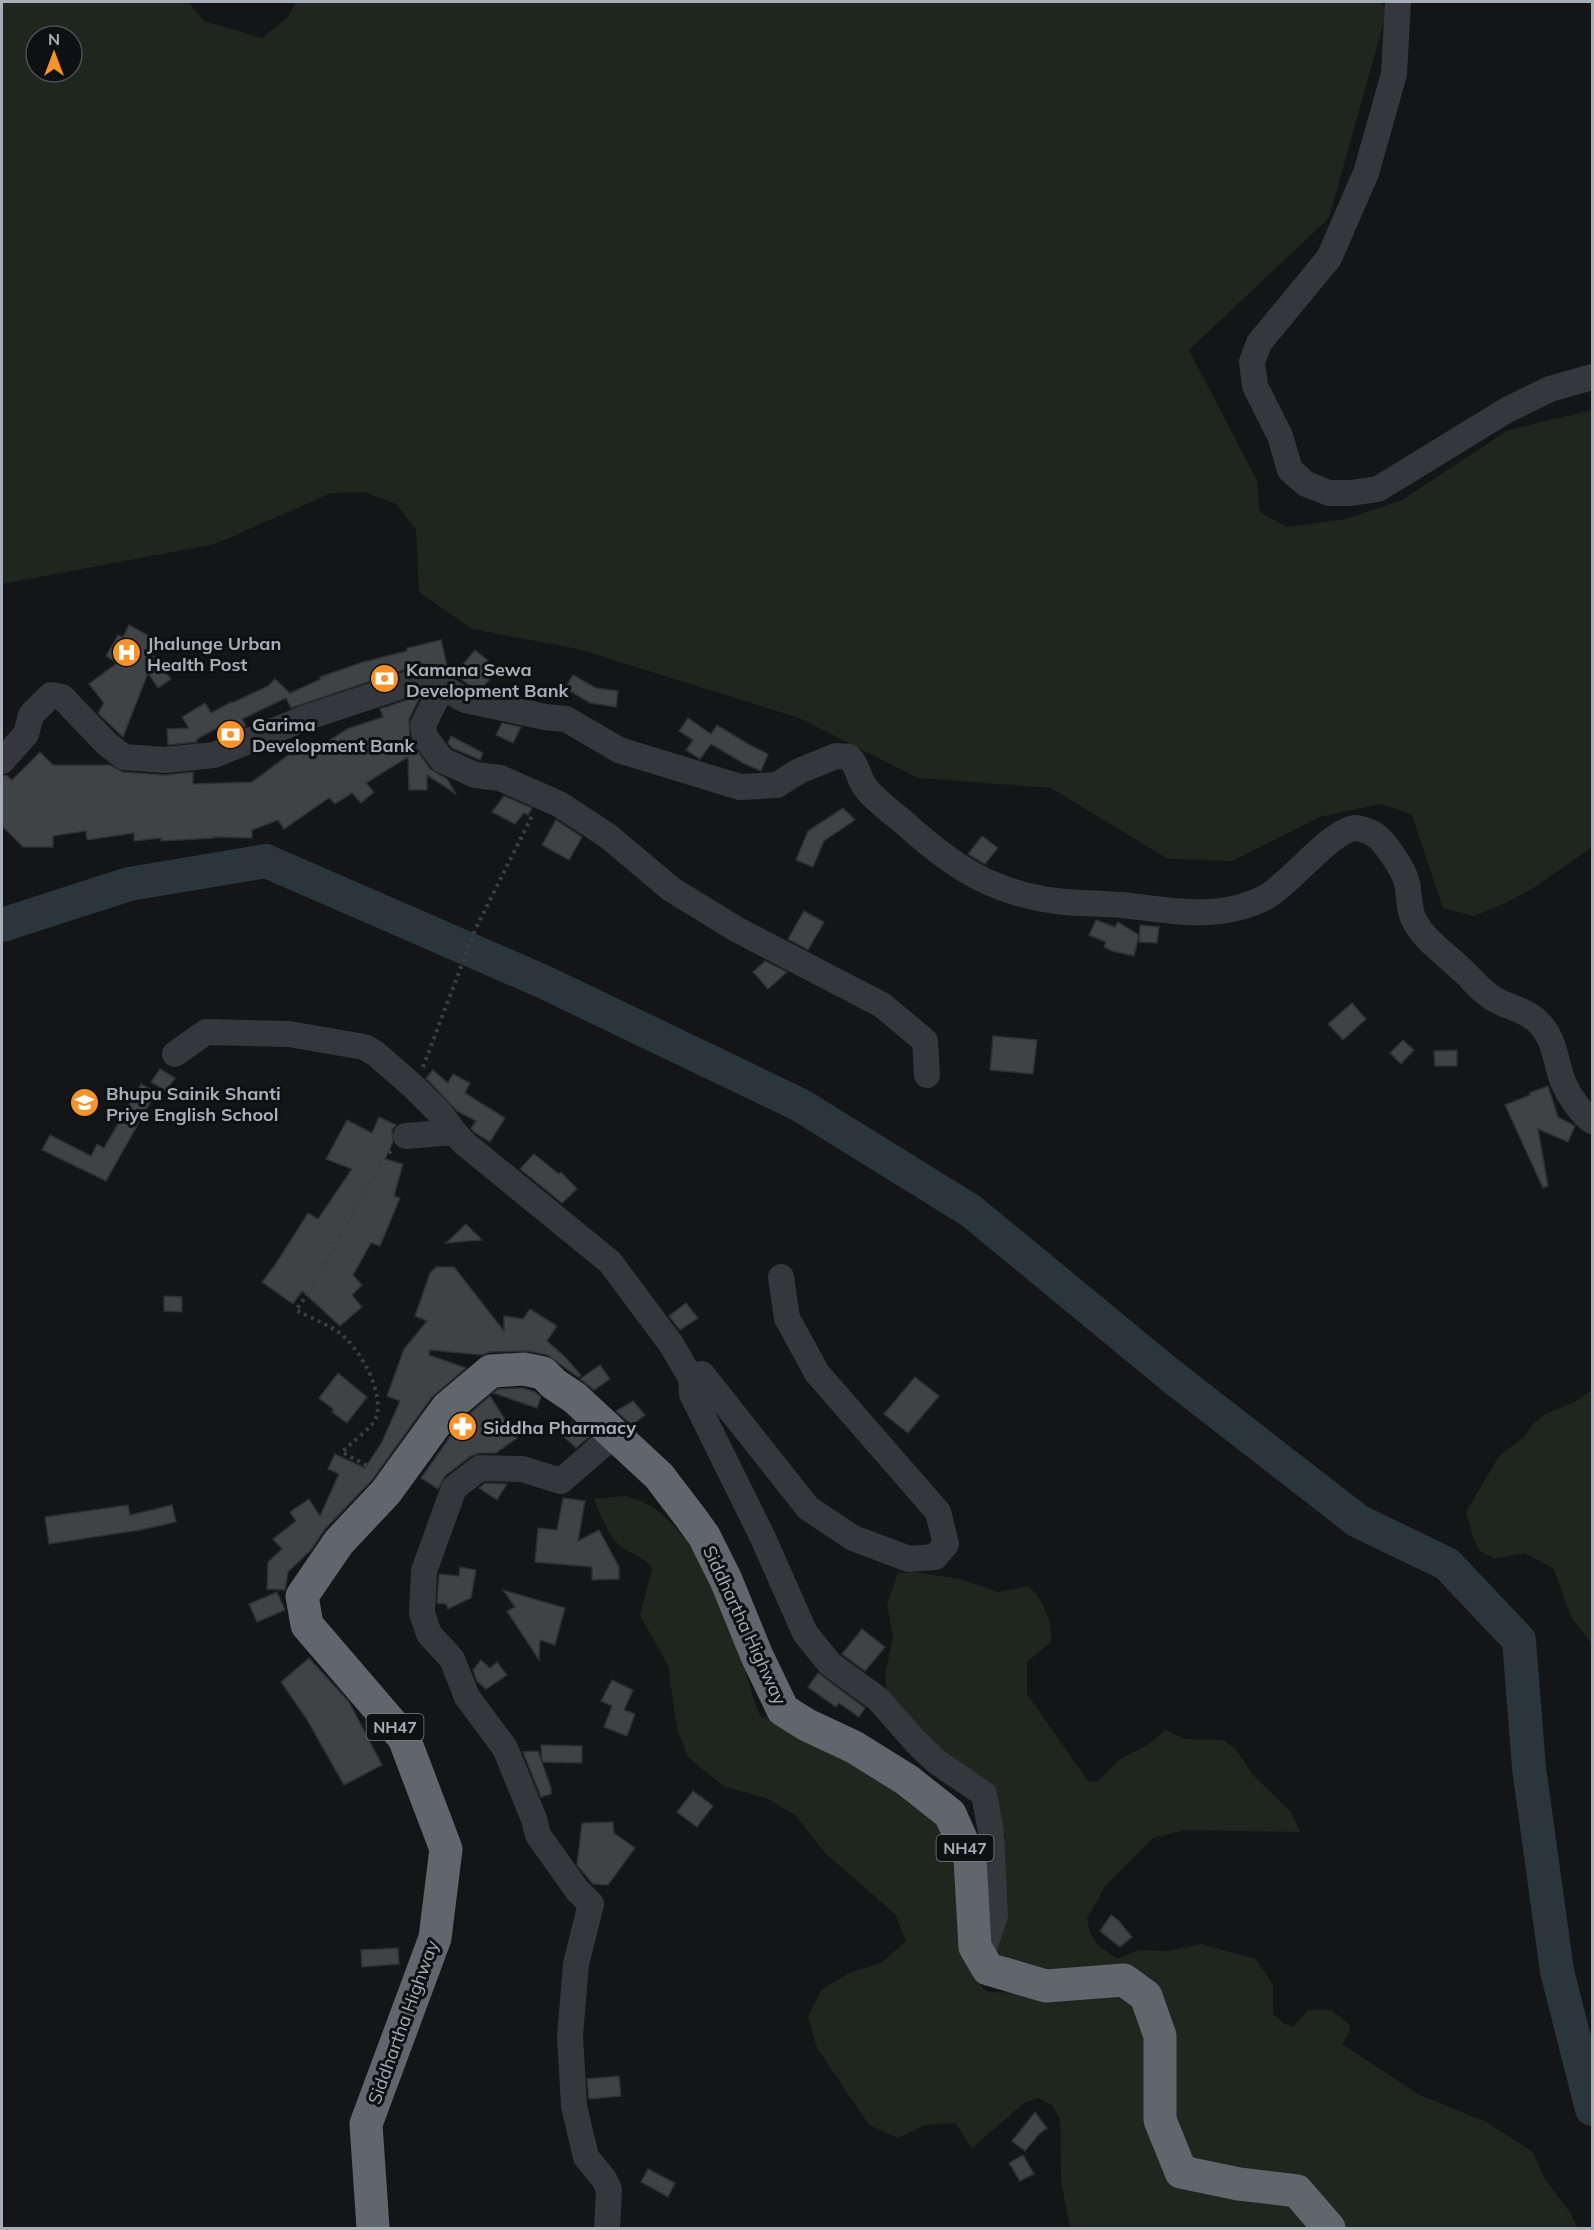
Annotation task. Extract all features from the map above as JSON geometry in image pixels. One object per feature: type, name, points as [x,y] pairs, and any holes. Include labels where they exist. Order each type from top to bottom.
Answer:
[{"type":"highway","name":"Siddhartha Highway","points":[[373,2229],[366,2124],[435,1938],[446,1849],[404,1738],[308,1625],[302,1596],[339,1542],[394,1481],[447,1408],[491,1371],[524,1369],[543,1373],[554,1384],[575,1398],[659,1476],[704,1536],[736,1601],[757,1656],[783,1710],[807,1725],[854,1747],[908,1780],[950,1814],[970,1859],[975,1947],[981,1956]]},
{"type":"highway","points":[[981,1956],[988,1969],[1046,1986],[1124,1980],[1146,1996],[1160,2036],[1160,2120],[1181,2172],[1239,2184],[1297,2191],[1329,2229]]},
{"type":"street","points":[[1398,2],[1394,74],[1366,173],[1329,258],[1259,343],[1252,362],[1255,386],[1280,436],[1290,470],[1306,484],[1329,493],[1378,489],[1507,410],[1550,389],[1593,377]]},
{"type":"street","points":[[2,761],[26,734],[31,715],[51,695],[62,697],[107,744],[124,757],[165,760],[214,755],[308,717],[426,678],[465,700],[545,717],[566,719],[619,750],[740,787],[777,785],[800,771],[836,756],[849,757],[857,765],[865,788],[927,843],[974,877],[1003,890],[1055,901],[1124,905],[1193,914],[1236,909],[1267,897],[1296,874],[1324,846],[1343,833],[1356,828],[1373,833],[1388,848],[1407,881],[1412,916],[1423,936],[1463,971],[1480,990],[1494,1000],[1535,1019],[1549,1035],[1555,1048],[1564,1083],[1575,1102],[1593,1122]]},
{"type":"street","points":[[442,687],[423,725],[425,737],[442,760],[475,775],[500,778],[559,804],[608,836],[671,889],[736,929],[882,1005],[926,1041],[927,1075]]},
{"type":"street","points":[[175,1054],[206,1032],[289,1034],[364,1047],[375,1053],[415,1088],[440,1113],[464,1143],[610,1262],[665,1336],[691,1378],[692,1394],[763,1538],[805,1633],[830,1664],[878,1699],[937,1762],[984,1794],[991,1832],[995,1916],[981,1956]]},
{"type":"street","points":[[406,1136],[454,1132]]},
{"type":"street","points":[[691,1378],[702,1374],[808,1508],[853,1538],[909,1559],[934,1557],[946,1544],[938,1512],[817,1373],[787,1318],[781,1277]]},
{"type":"street","points":[[607,2229],[609,2190],[604,2179],[586,2157],[574,2106],[570,2036],[576,1964],[591,1904],[577,1890],[538,1835],[534,1819],[505,1748],[467,1697],[452,1659],[429,1634],[422,1613],[424,1571],[454,1488],[480,1468],[522,1469],[561,1482],[614,1436]]},
{"type":"path","points":[[420,1073],[475,930],[536,808]]},
{"type":"path","points":[[394,1481],[342,1452],[375,1420],[378,1398],[372,1377],[356,1351],[339,1332],[296,1310],[311,1289],[384,1157],[406,1136]]},
{"type":"shaded area","points":[[2,2],[188,2],[204,21],[262,38],[288,17],[296,2],[1382,2],[1387,11],[1329,218],[1189,350],[1257,481],[1260,512],[1286,527],[1346,519],[1402,500],[1508,430],[1592,410],[1592,847],[1535,887],[1506,903],[1474,916],[1443,908],[1412,815],[1381,804],[1319,817],[1232,861],[1168,859],[1051,788],[918,778],[799,718],[578,649],[472,629],[419,592],[416,530],[396,504],[365,492],[331,493],[215,544],[2,584]]},
{"type":"shaded area","points":[[1592,1390],[1592,1644],[1571,1617],[1554,1569],[1525,1553],[1494,1559],[1480,1551],[1473,1537],[1466,1512],[1499,1456],[1524,1437],[1533,1424],[1545,1414],[1575,1402]]},
{"type":"shaded area","points":[[625,1496],[636,1499],[660,1512],[685,1539],[709,1573],[733,1620],[752,1694],[761,1717],[776,1718],[935,1815],[956,1857],[966,1960],[982,1987],[988,1992],[1050,1993],[1005,1964],[984,1930],[978,1875],[1006,1836],[994,1815],[940,1757],[887,1691],[885,1676],[893,1636],[887,1604],[898,1573],[914,1572],[960,1579],[998,1592],[1028,1586],[1046,1611],[1051,1627],[1051,1642],[1027,1662],[1027,1694],[1088,1781],[1097,1782],[1119,1760],[1147,1745],[1166,1730],[1185,1739],[1224,1740],[1236,1750],[1254,1776],[1290,1811],[1300,1832],[1185,1830],[1153,1838],[1106,1885],[1087,1918],[1090,1933],[1099,1946],[1117,1959],[1138,1950],[1169,1951],[1201,1944],[1256,1959],[1273,1985],[1273,2014],[1285,2024],[1293,2027],[1308,2010],[1331,2010],[1349,2024],[1350,2032],[1342,2044],[1418,2094],[1486,2122],[1533,2152],[1543,2176],[1571,2214],[1578,2228],[1070,2228],[1061,2181],[1060,2119],[1052,2105],[1038,2098],[1024,2103],[972,2148],[955,2123],[926,2125],[898,2138],[869,2125],[817,2048],[808,2017],[821,1990],[851,1972],[881,1963],[906,1941],[895,1914],[825,1853],[795,1815],[768,1799],[723,1786],[688,1757],[677,1729],[668,1666],[640,1615],[652,1569],[645,1561],[618,1544],[604,1523],[594,1499]]},
{"type":"building","points":[[129,625],[155,639],[149,650],[171,679],[158,688],[148,673],[123,737],[98,713],[104,703],[89,684],[117,663],[106,656],[118,635],[123,637]]},
{"type":"building","points":[[441,640],[449,674],[435,665],[421,664],[291,708],[286,698],[242,719],[246,726],[223,735],[219,727],[197,739],[197,742],[168,745],[167,729],[189,728],[182,717],[205,703],[211,713],[268,686],[275,679],[290,693],[321,679],[320,677],[363,662],[407,651],[407,648]]},
{"type":"building","points":[[475,650],[499,669],[482,688],[470,686],[455,674]]},
{"type":"building","points":[[573,675],[596,688],[618,691],[616,707],[590,703],[565,688]]},
{"type":"building","points":[[421,695],[409,719],[410,740],[430,769],[447,779],[456,794],[427,775],[427,790],[409,790],[408,757],[366,783],[374,792],[361,803],[352,793],[335,804],[329,798],[284,829],[278,820],[252,830],[252,838],[214,837],[161,841],[161,838],[134,841],[134,833],[87,840],[86,831],[53,836],[53,847],[23,847],[2,826],[2,776],[6,775],[12,780],[40,752],[53,765],[110,765],[123,772],[164,775],[193,772],[193,784],[252,782],[291,753],[293,756],[307,745],[312,752],[347,729],[383,717],[380,709]]},
{"type":"building","points":[[688,718],[711,734],[717,725],[768,754],[761,771],[711,744],[700,759],[686,750],[693,740],[679,731]]},
{"type":"building","points":[[502,723],[521,727],[513,743],[496,735]]},
{"type":"building","points":[[451,736],[483,753],[480,760],[452,748],[448,743]]},
{"type":"building","points":[[504,796],[532,808],[528,815],[524,813],[515,824],[492,812]]},
{"type":"building","points":[[843,808],[855,820],[824,841],[813,867],[796,860],[808,831]]},
{"type":"building","points":[[556,820],[582,837],[569,860],[542,845]]},
{"type":"building","points":[[982,836],[998,848],[985,864],[968,854]]},
{"type":"building","points":[[804,911],[824,922],[808,950],[788,939]]},
{"type":"building","points":[[1096,920],[1115,927],[1118,922],[1139,935],[1134,956],[1112,951],[1104,947],[1106,942],[1089,935]]},
{"type":"building","points":[[1140,925],[1159,927],[1157,943],[1139,942]]},
{"type":"building","points":[[765,961],[787,972],[768,989],[753,972]]},
{"type":"building","points":[[1352,1003],[1366,1019],[1343,1040],[1328,1024]]},
{"type":"building","points":[[993,1036],[1037,1040],[1033,1074],[990,1070]]},
{"type":"building","points":[[1403,1040],[1414,1050],[1401,1064],[1390,1053]]},
{"type":"building","points":[[1457,1050],[1457,1066],[1435,1066],[1434,1051]]},
{"type":"building","points":[[160,1069],[175,1078],[166,1091],[151,1082]]},
{"type":"building","points":[[433,1070],[448,1083],[453,1074],[470,1083],[465,1093],[505,1118],[490,1142],[471,1128],[476,1121],[457,1111],[426,1078]]},
{"type":"building","points":[[141,1084],[156,1092],[106,1181],[42,1150],[50,1135],[91,1156],[97,1144],[104,1148]]},
{"type":"building","points":[[1548,1086],[1558,1117],[1575,1126],[1568,1142],[1538,1129],[1548,1186],[1543,1188],[1505,1105]]},
{"type":"building","points":[[379,1117],[396,1125],[392,1130],[393,1142],[385,1159],[403,1164],[394,1196],[400,1198],[380,1246],[371,1243],[353,1275],[362,1285],[352,1295],[362,1307],[340,1326],[302,1291],[293,1304],[262,1282],[308,1213],[318,1219],[352,1169],[326,1159],[347,1120],[372,1133]]},
{"type":"building","points":[[534,1154],[559,1174],[561,1172],[577,1189],[562,1203],[520,1169]]},
{"type":"building","points":[[466,1224],[482,1240],[446,1243]]},
{"type":"building","points":[[436,1267],[454,1267],[504,1331],[504,1316],[523,1319],[530,1309],[557,1326],[547,1341],[581,1375],[578,1377],[547,1355],[528,1351],[490,1352],[482,1355],[430,1350],[429,1355],[466,1368],[432,1397],[372,1480],[325,1529],[311,1550],[288,1572],[285,1590],[267,1589],[268,1562],[282,1549],[273,1539],[296,1521],[290,1512],[309,1499],[320,1516],[339,1474],[328,1469],[335,1454],[365,1468],[382,1442],[400,1401],[387,1396],[404,1349],[427,1321],[415,1316],[430,1273]]},
{"type":"building","points":[[164,1296],[182,1297],[182,1312],[164,1311]]},
{"type":"building","points":[[686,1303],[698,1318],[680,1330],[669,1316]]},
{"type":"building","points":[[600,1365],[610,1379],[594,1390],[580,1379]]},
{"type":"building","points":[[338,1373],[367,1397],[347,1423],[319,1398]]},
{"type":"building","points":[[915,1377],[939,1396],[908,1433],[884,1414]]},
{"type":"building","points":[[523,1388],[541,1397],[537,1408],[493,1393],[498,1389]]},
{"type":"building","points":[[490,1396],[517,1438],[496,1453],[480,1453],[471,1456],[445,1476],[438,1489],[421,1478],[461,1421]]},
{"type":"building","points":[[633,1401],[645,1415],[632,1425],[616,1411]]},
{"type":"building","points":[[573,1422],[589,1437],[576,1448],[561,1434]]},
{"type":"building","points":[[485,1483],[507,1484],[497,1500],[479,1488]]},
{"type":"building","points":[[563,1498],[585,1501],[578,1541],[599,1530],[619,1567],[619,1579],[592,1580],[592,1567],[535,1562],[538,1528],[557,1530]]},
{"type":"building","points":[[128,1505],[130,1515],[172,1505],[176,1522],[49,1544],[45,1517]]},
{"type":"building","points":[[460,1567],[476,1570],[471,1598],[448,1609],[446,1604],[437,1603],[439,1574],[459,1576]]},
{"type":"building","points":[[503,1590],[565,1608],[555,1645],[540,1640],[539,1660],[507,1611],[515,1607]]},
{"type":"building","points":[[277,1592],[285,1610],[257,1622],[249,1604]]},
{"type":"building","points":[[862,1629],[885,1647],[865,1671],[842,1654]]},
{"type":"building","points":[[309,1658],[349,1702],[382,1765],[344,1785],[306,1718],[281,1682]]},
{"type":"building","points":[[481,1660],[490,1668],[497,1662],[507,1675],[486,1689],[477,1681],[473,1670]]},
{"type":"building","points":[[818,1673],[865,1708],[859,1717],[839,1703],[836,1707],[808,1687]]},
{"type":"building","points":[[612,1680],[633,1690],[624,1710],[635,1714],[627,1736],[604,1727],[612,1706],[601,1701]]},
{"type":"building","points":[[541,1745],[582,1746],[582,1763],[542,1762]]},
{"type":"building","points":[[538,1751],[551,1788],[551,1794],[541,1797],[523,1752]]},
{"type":"building","points":[[693,1791],[713,1806],[697,1827],[677,1812]]},
{"type":"building","points":[[613,1822],[614,1833],[635,1848],[608,1885],[593,1884],[577,1865],[582,1823]]},
{"type":"building","points":[[1111,1915],[1132,1937],[1120,1947],[1100,1931]]},
{"type":"building","points":[[398,1948],[399,1964],[362,1967],[361,1950]]},
{"type":"building","points":[[619,2076],[621,2096],[589,2099],[587,2079]]},
{"type":"building","points":[[1035,2112],[1047,2128],[1025,2151],[1012,2141]]},
{"type":"building","points":[[1023,2155],[1034,2174],[1020,2181],[1009,2163]]},
{"type":"building","points":[[648,2169],[675,2183],[668,2197],[641,2182]]},
{"type":"waterway","points":[[2,925],[129,884],[266,861],[544,982],[800,1105],[971,1211],[1170,1375],[1358,1521],[1447,1564],[1519,1640],[1529,1768],[1557,1971],[1592,2109]]},
{"type":"place","name":"Jhalunge Urban Health Post","points":[[126,653]]},
{"type":"place","name":"Kamana Sewa Development Bank","points":[[385,679]]},
{"type":"place","name":"Garima Development Bank","points":[[231,734]]},
{"type":"place","name":"Bhupu Sainik Shanti Priye English School","points":[[85,1103]]},
{"type":"place","name":"Siddha Pharmacy","points":[[462,1427]]}]
